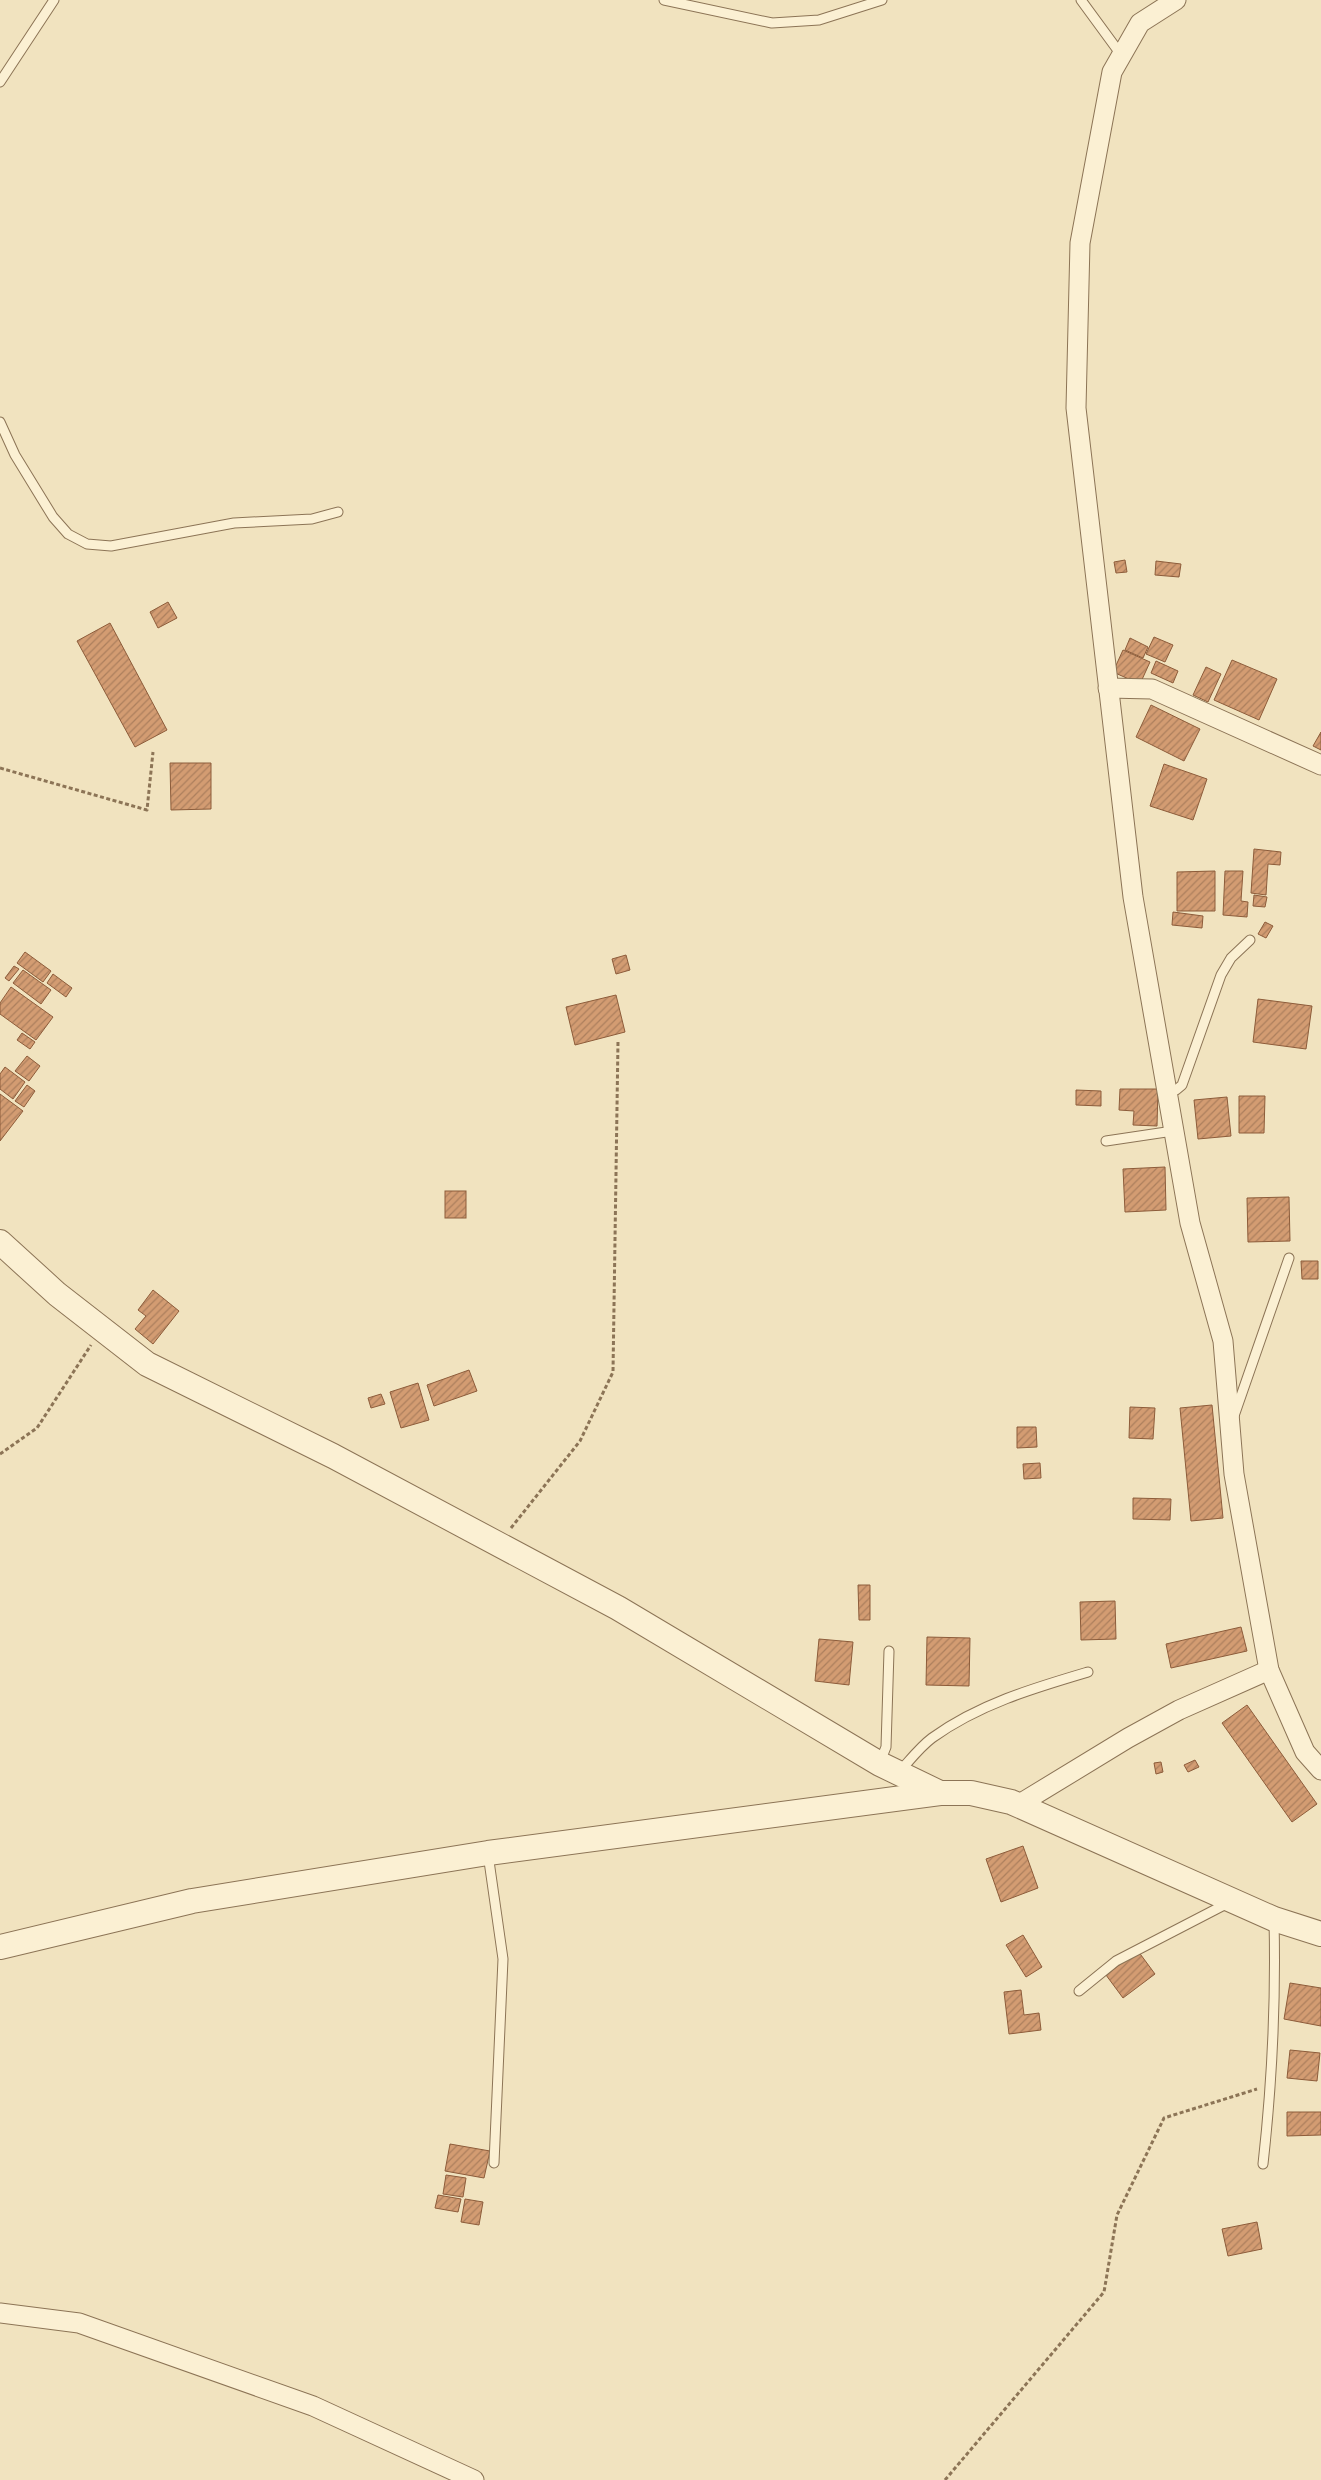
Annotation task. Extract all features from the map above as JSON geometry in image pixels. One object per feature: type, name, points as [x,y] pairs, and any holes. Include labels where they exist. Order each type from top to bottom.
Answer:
[{"type":"street","points":[[1176,0],[1140,23],[1112,72],[1080,242],[1076,408],[1133,898],[1190,1224],[1223,1341],[1234,1474],[1269,1670],[1305,1752],[1321,1770]]},
{"type":"street","points":[[1108,688],[1152,689],[1321,765]]},
{"type":"street","points":[[0,1242],[57,1294],[147,1364],[333,1456],[618,1608],[889,1769],[940,1793]]},
{"type":"street","points":[[1018,1806],[1128,1738],[1179,1710],[1269,1670]]},
{"type":"street","points":[[0,1947],[192,1901],[488,1853],[940,1793],[971,1793],[1018,1806],[1274,1918],[1321,1934]]},
{"type":"street","points":[[0,2313],[78,2323],[313,2406],[474,2480]]},
{"type":"lane","points":[[0,82],[54,0]]},
{"type":"lane","points":[[664,0],[772,23],[819,20],[882,0]]},
{"type":"lane","points":[[1081,0],[1122,56]]},
{"type":"lane","points":[[0,422],[15,455],[53,517],[68,534],[87,544],[111,546],[234,523],[312,519],[338,512]]},
{"type":"lane","points":[[1167,1094],[1176,1090],[1182,1084],[1221,975],[1231,958],[1250,940]]},
{"type":"lane","points":[[1106,1141],[1173,1131]]},
{"type":"lane","points":[[1230,1428],[1289,1258]]},
{"type":"lane","points":[[889,1650],[886,1747],[889,1769],[964,1717],[1015,1694],[1088,1672]]},
{"type":"lane","points":[[488,1853],[504,1959],[494,2163]]},
{"type":"lane","points":[[1079,1991],[1116,1960],[1228,1904],[1231,1898]]},
{"type":"lane","points":[[1263,2164],[1276,1996],[1274,1918]]},
{"type":"path","points":[[0,768],[147,810],[153,752]]},
{"type":"path","points":[[498,1544],[580,1441],[613,1372],[618,1041]]},
{"type":"path","points":[[0,1454],[37,1428],[102,1329]]},
{"type":"path","points":[[945,2480],[1104,2292],[1117,2215],[1164,2118],[1269,2085]]},
{"type":"building","points":[[1125,560],[1127,572],[1116,573],[1114,562]]},
{"type":"building","points":[[1156,561],[1181,564],[1179,577],[1155,575]]},
{"type":"building","points":[[168,602],[177,618],[158,628],[150,612]]},
{"type":"building","points":[[110,623],[167,730],[135,747],[77,641]]},
{"type":"building","points":[[1154,637],[1173,645],[1165,662],[1146,654]]},
{"type":"building","points":[[1130,638],[1148,647],[1143,658],[1125,650]]},
{"type":"building","points":[[1123,650],[1150,662],[1140,684],[1113,672]]},
{"type":"building","points":[[1232,660],[1277,679],[1259,720],[1214,700]]},
{"type":"building","points":[[1156,661],[1178,671],[1173,683],[1151,673]]},
{"type":"building","points":[[1206,667],[1221,674],[1208,702],[1193,695]]},
{"type":"building","points":[[1151,705],[1200,729],[1184,761],[1136,737]]},
{"type":"building","points":[[1321,732],[1321,750],[1313,746]]},
{"type":"building","points":[[170,763],[211,763],[211,809],[171,810]]},
{"type":"building","points":[[1164,764],[1207,779],[1193,820],[1150,806]]},
{"type":"building","points":[[1254,849],[1281,852],[1280,865],[1268,864],[1266,895],[1251,893]]},
{"type":"building","points":[[1215,871],[1215,911],[1177,911],[1177,872]]},
{"type":"building","points":[[1225,871],[1243,871],[1241,901],[1248,902],[1247,917],[1223,915]]},
{"type":"building","points":[[1254,895],[1267,897],[1265,907],[1253,906]]},
{"type":"building","points":[[1173,912],[1203,916],[1202,928],[1172,925]]},
{"type":"building","points":[[1265,922],[1273,926],[1266,938],[1258,934]]},
{"type":"building","points":[[25,952],[51,971],[43,982],[17,963]]},
{"type":"building","points":[[626,955],[630,970],[616,974],[612,959]]},
{"type":"building","points":[[14,966],[19,969],[9,981],[5,978]]},
{"type":"building","points":[[23,970],[51,990],[41,1004],[13,983]]},
{"type":"building","points":[[53,974],[72,988],[66,997],[47,983]]},
{"type":"building","points":[[11,987],[53,1017],[36,1040],[0,1014],[0,1003]]},
{"type":"building","points":[[616,995],[625,1032],[575,1045],[566,1007]]},
{"type":"building","points":[[1258,999],[1312,1006],[1306,1049],[1253,1042]]},
{"type":"building","points":[[22,1033],[35,1042],[30,1049],[17,1040]]},
{"type":"building","points":[[27,1056],[40,1066],[29,1081],[15,1071]]},
{"type":"building","points":[[5,1067],[25,1082],[13,1099],[0,1089],[0,1074]]},
{"type":"building","points":[[27,1085],[35,1091],[24,1107],[15,1101]]},
{"type":"building","points":[[1120,1089],[1158,1089],[1157,1126],[1133,1125],[1134,1111],[1119,1110]]},
{"type":"building","points":[[1076,1090],[1101,1091],[1101,1106],[1076,1105]]},
{"type":"building","points":[[0,1094],[23,1111],[0,1141]]},
{"type":"building","points":[[1239,1096],[1265,1096],[1264,1133],[1239,1133]]},
{"type":"building","points":[[1227,1097],[1231,1136],[1198,1139],[1194,1100]]},
{"type":"building","points":[[1165,1167],[1166,1210],[1125,1212],[1123,1169]]},
{"type":"building","points":[[445,1191],[466,1191],[466,1218],[445,1218]]},
{"type":"building","points":[[1289,1197],[1290,1241],[1248,1242],[1247,1198]]},
{"type":"building","points":[[1301,1261],[1318,1261],[1318,1279],[1302,1279]]},
{"type":"building","points":[[153,1290],[179,1311],[153,1344],[135,1329],[146,1316],[138,1310]]},
{"type":"building","points":[[469,1370],[477,1391],[434,1406],[427,1385]]},
{"type":"building","points":[[418,1383],[429,1420],[401,1428],[390,1392]]},
{"type":"building","points":[[381,1394],[385,1404],[371,1408],[368,1398]]},
{"type":"building","points":[[1212,1405],[1223,1518],[1191,1521],[1180,1408]]},
{"type":"building","points":[[1130,1407],[1155,1408],[1153,1439],[1129,1438]]},
{"type":"building","points":[[1017,1427],[1036,1427],[1037,1447],[1017,1448]]},
{"type":"building","points":[[1040,1463],[1041,1478],[1024,1479],[1023,1464]]},
{"type":"building","points":[[1133,1498],[1171,1499],[1170,1520],[1133,1519]]},
{"type":"building","points":[[858,1585],[870,1585],[870,1620],[859,1620]]},
{"type":"building","points":[[1115,1601],[1116,1639],[1081,1640],[1080,1602]]},
{"type":"building","points":[[1241,1627],[1247,1651],[1171,1668],[1166,1644]]},
{"type":"building","points":[[927,1637],[970,1638],[969,1686],[926,1685]]},
{"type":"building","points":[[819,1639],[853,1642],[849,1685],[815,1681]]},
{"type":"building","points":[[1247,1705],[1317,1804],[1292,1822],[1222,1723]]},
{"type":"building","points":[[1195,1760],[1199,1767],[1188,1772],[1184,1765]]},
{"type":"building","points":[[1161,1762],[1163,1772],[1156,1774],[1154,1763]]},
{"type":"building","points":[[1023,1846],[1038,1888],[1001,1902],[986,1859]]},
{"type":"building","points":[[1023,1935],[1042,1967],[1026,1977],[1006,1945]]},
{"type":"building","points":[[1138,1951],[1155,1974],[1123,1998],[1106,1975]]},
{"type":"building","points":[[1290,1983],[1321,1988],[1321,2026],[1284,2019]]},
{"type":"building","points":[[1021,1990],[1024,2015],[1039,2013],[1041,2030],[1009,2034],[1004,1992]]},
{"type":"building","points":[[1290,2050],[1320,2053],[1317,2081],[1287,2078]]},
{"type":"building","points":[[1287,2112],[1321,2112],[1321,2135],[1287,2136]]},
{"type":"building","points":[[450,2144],[490,2151],[484,2178],[445,2171]]},
{"type":"building","points":[[446,2175],[466,2178],[463,2197],[443,2194]]},
{"type":"building","points":[[438,2195],[461,2199],[458,2212],[435,2208]]},
{"type":"building","points":[[465,2199],[483,2202],[479,2225],[461,2222]]},
{"type":"building","points":[[1257,2222],[1262,2249],[1228,2256],[1222,2229]]}]
